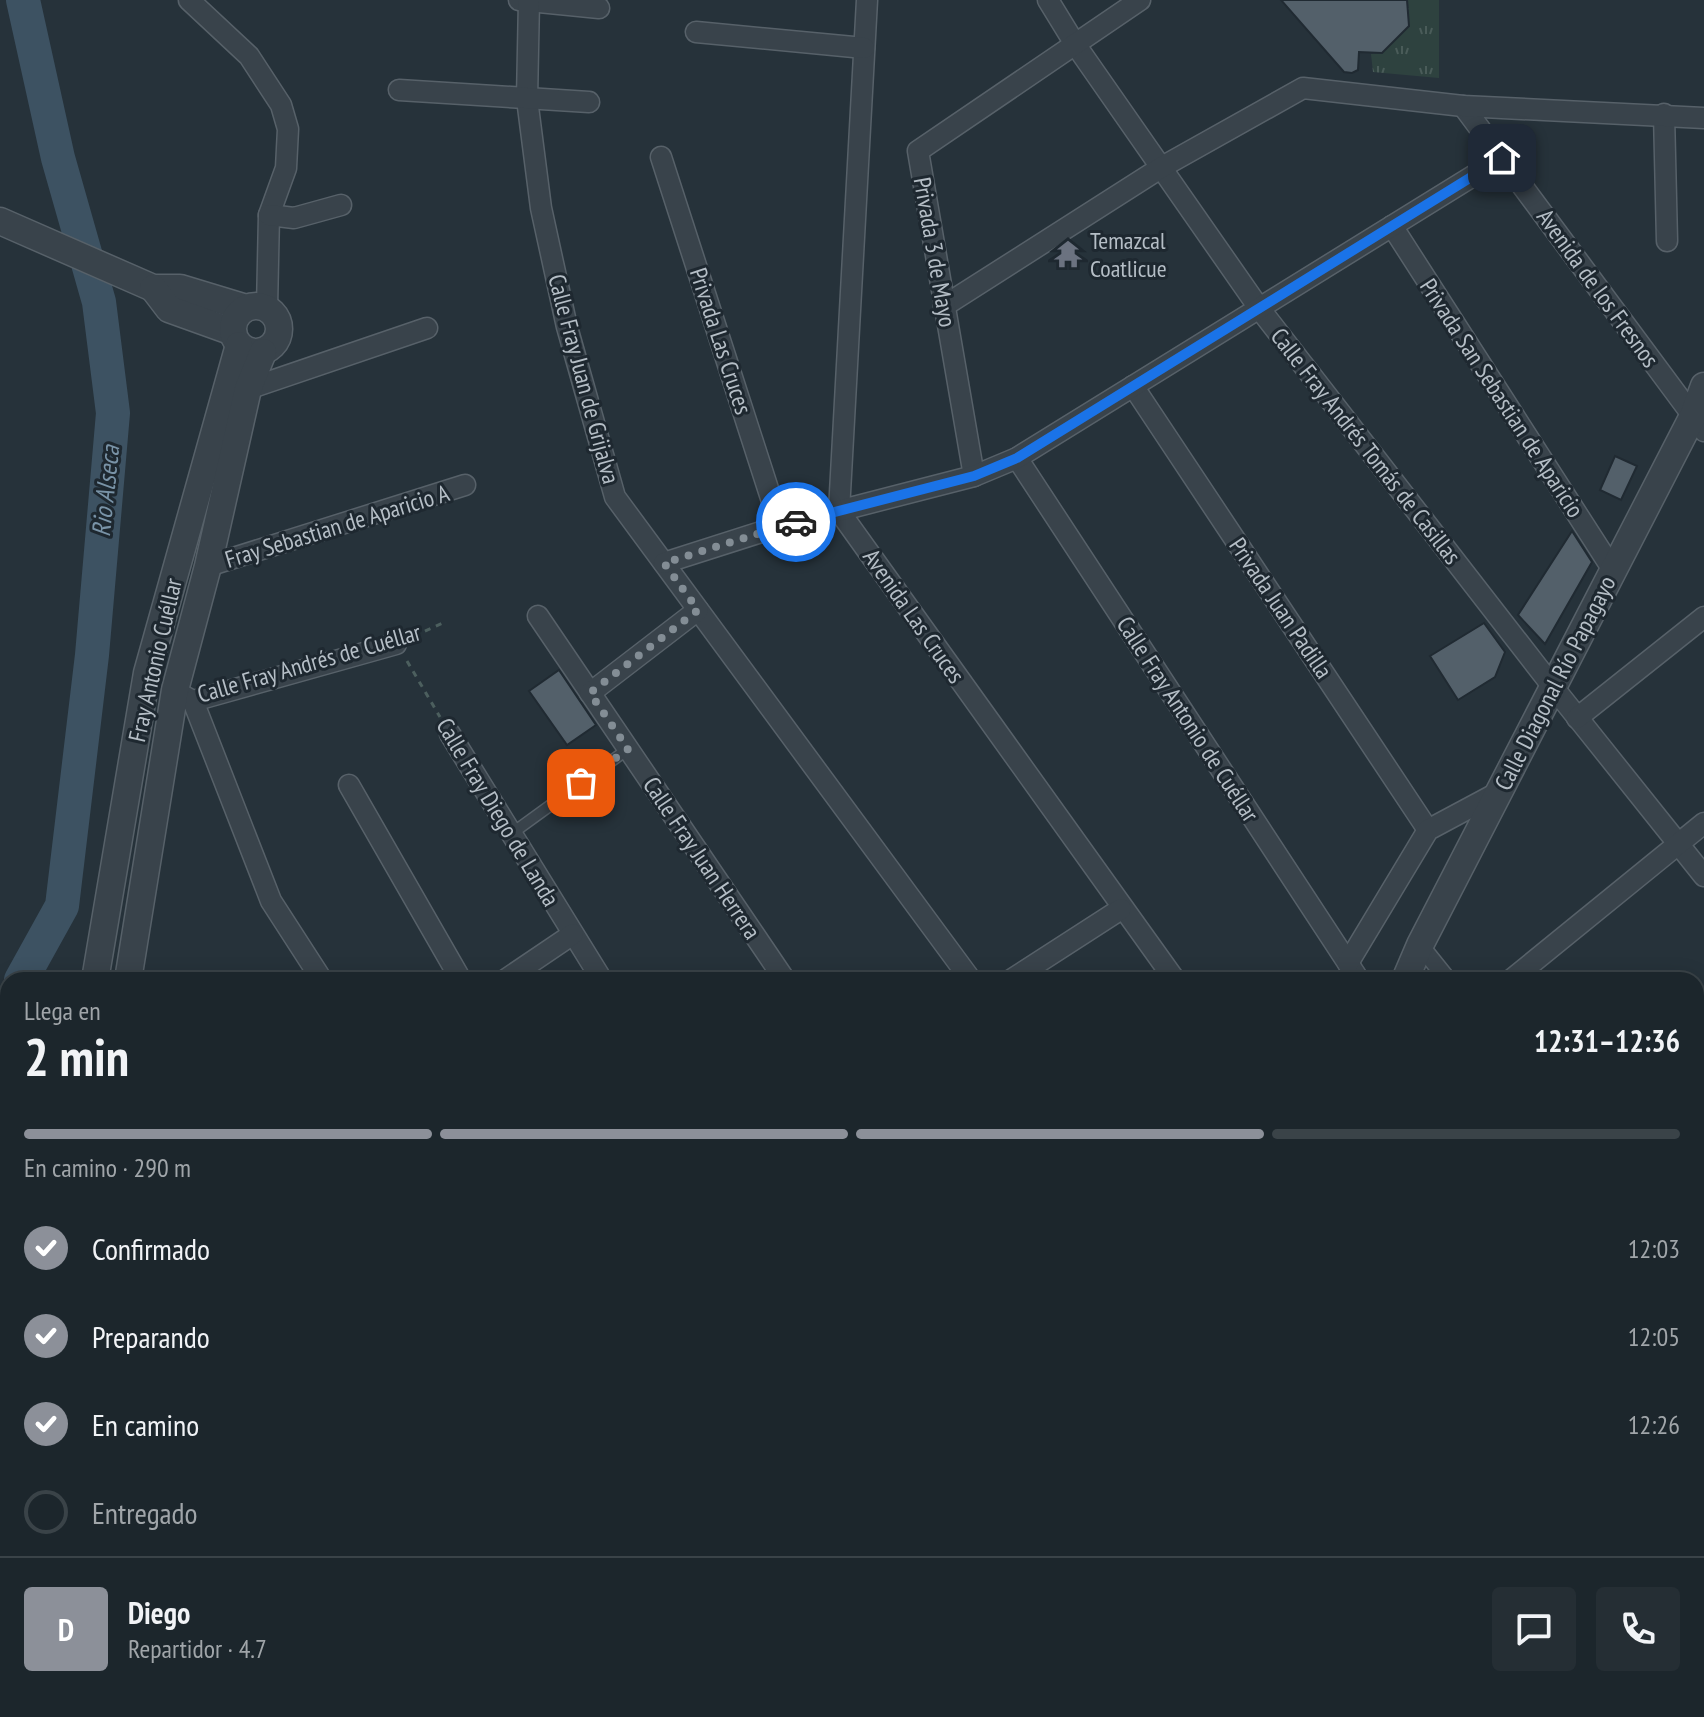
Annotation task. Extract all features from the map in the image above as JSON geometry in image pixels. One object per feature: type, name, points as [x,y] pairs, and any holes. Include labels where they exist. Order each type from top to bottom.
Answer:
[{"type":"street","points":[[189,0],[249,56],[281,105],[288,129],[286,168],[269,215],[256,308]]},
{"type":"street","points":[[526,0],[599,8]]},
{"type":"street","name":"Calle Fray Juan de Grijalva","points":[[526,0],[527,99],[541,208],[567,327],[615,497],[965,972]]},
{"type":"street","points":[[839,511],[867,0]]},
{"type":"street","name":"Calle Fray Andrés Tomás de Casillas","points":[[1048,0],[1075,44],[1259,308],[1577,718],[1704,876]]},
{"type":"street","name":"Privada 3 de Mayo","points":[[974,476],[918,151],[1140,0]]},
{"type":"street","points":[[696,32],[864,48]]},
{"type":"street","points":[[944,306],[1162,167],[1303,88],[1463,106],[1704,118]]},
{"type":"street","points":[[399,90],[589,102]]},
{"type":"street","name":"Avenida de los Fresnos","points":[[1463,106],[1698,424]]},
{"type":"street","points":[[1664,114],[1667,241]]},
{"type":"street","name":"Privada Las Cruces","points":[[661,157],[780,526]]},
{"type":"street","points":[[664,563],[780,526],[974,476],[1017,458],[1502,158]]},
{"type":"street","points":[[269,215],[294,218],[341,205]]},
{"type":"street","name":"Privada San Sebastian de Aparicio","points":[[1392,226],[1613,570]]},
{"type":"street","points":[[3,229],[47,239],[127,275],[153,288],[169,309],[245,343],[270,348],[279,335],[277,320],[256,308],[180,288],[153,288]]},
{"type":"street","points":[[245,343],[236,318],[256,308]]},
{"type":"street","points":[[248,389],[427,328]]},
{"type":"street","name":"Fray Antonio Cuéllar","points":[[130,972],[208,566],[248,389],[245,343]]},
{"type":"street","name":"Fray Antonio Cuéllar","points":[[96,972],[147,673],[245,343]]},
{"type":"street","name":"Privada Juan Padilla","points":[[1133,386],[1428,830]]},
{"type":"street","name":"Calle Diagonal Río Papagayo","points":[[1408,972],[1613,570],[1698,424],[1704,386]]},
{"type":"street","name":"Calle Fray Antonio de Cuéllar","points":[[1017,458],[1354,972]]},
{"type":"street","name":"Fray Sebastian de Aparicio A","points":[[208,566],[465,485]]},
{"type":"street","name":"Avenida Las Cruces","points":[[839,511],[1169,972]]},
{"type":"street","points":[[590,693],[698,610]]},
{"type":"street","name":"Calle Fray Juan Herrera","points":[[538,616],[780,972]]},
{"type":"street","points":[[1577,718],[1704,617]]},
{"type":"street","name":"Calle Fray Andrés de Cuéllar","points":[[184,696],[396,644]]},
{"type":"street","points":[[184,696],[271,901],[312,972]]},
{"type":"street","name":"Calle Fray Diego de Landa","points":[[450,734],[597,972]]},
{"type":"street","points":[[349,785],[456,972]]},
{"type":"street","points":[[1354,972],[1428,830],[1499,792]]},
{"type":"street","points":[[1521,972],[1704,823]]},
{"type":"street","points":[[1023,972],[1121,909]]},
{"type":"street","points":[[517,972],[573,934]]},
{"type":"street","points":[[1420,945],[1442,972]]},
{"type":"lane","points":[[511,834],[628,749]]},
{"type":"path","name":"Calle Fray Andrés de Cuéllar","points":[[396,644],[443,623]]},
{"type":"path","name":"Calle Fray Diego de Landa","points":[[396,644],[450,734]]},
{"type":"green space","points":[[1408,0],[1439,0],[1439,78],[1373,72],[1371,54],[1382,53],[1409,26]]},
{"type":"building","points":[[1281,0],[1407,0],[1409,26],[1382,53],[1359,52],[1358,70],[1344,72]]},
{"type":"building","points":[[1615,456],[1637,466],[1621,500],[1600,490]]},
{"type":"building","points":[[1572,531],[1592,562],[1545,644],[1518,615]]},
{"type":"building","points":[[1484,623],[1505,652],[1495,677],[1458,700],[1430,656]]},
{"type":"building","points":[[559,670],[596,725],[567,745],[529,691]]},
{"type":"waterway","name":"Rio Alseca","points":[[23,0],[58,158],[99,302],[113,413],[92,655],[62,906],[25,972]]},
{"type":"way so far","points":[[581,783],[628,749],[590,693],[698,610],[664,563],[796,522]]},
{"type":"place","name":"Temazcal Coatlicue","points":[[1068,254]]},
{"type":"route","points":[[796,522],[974,476],[1017,458],[1502,158]]}]
